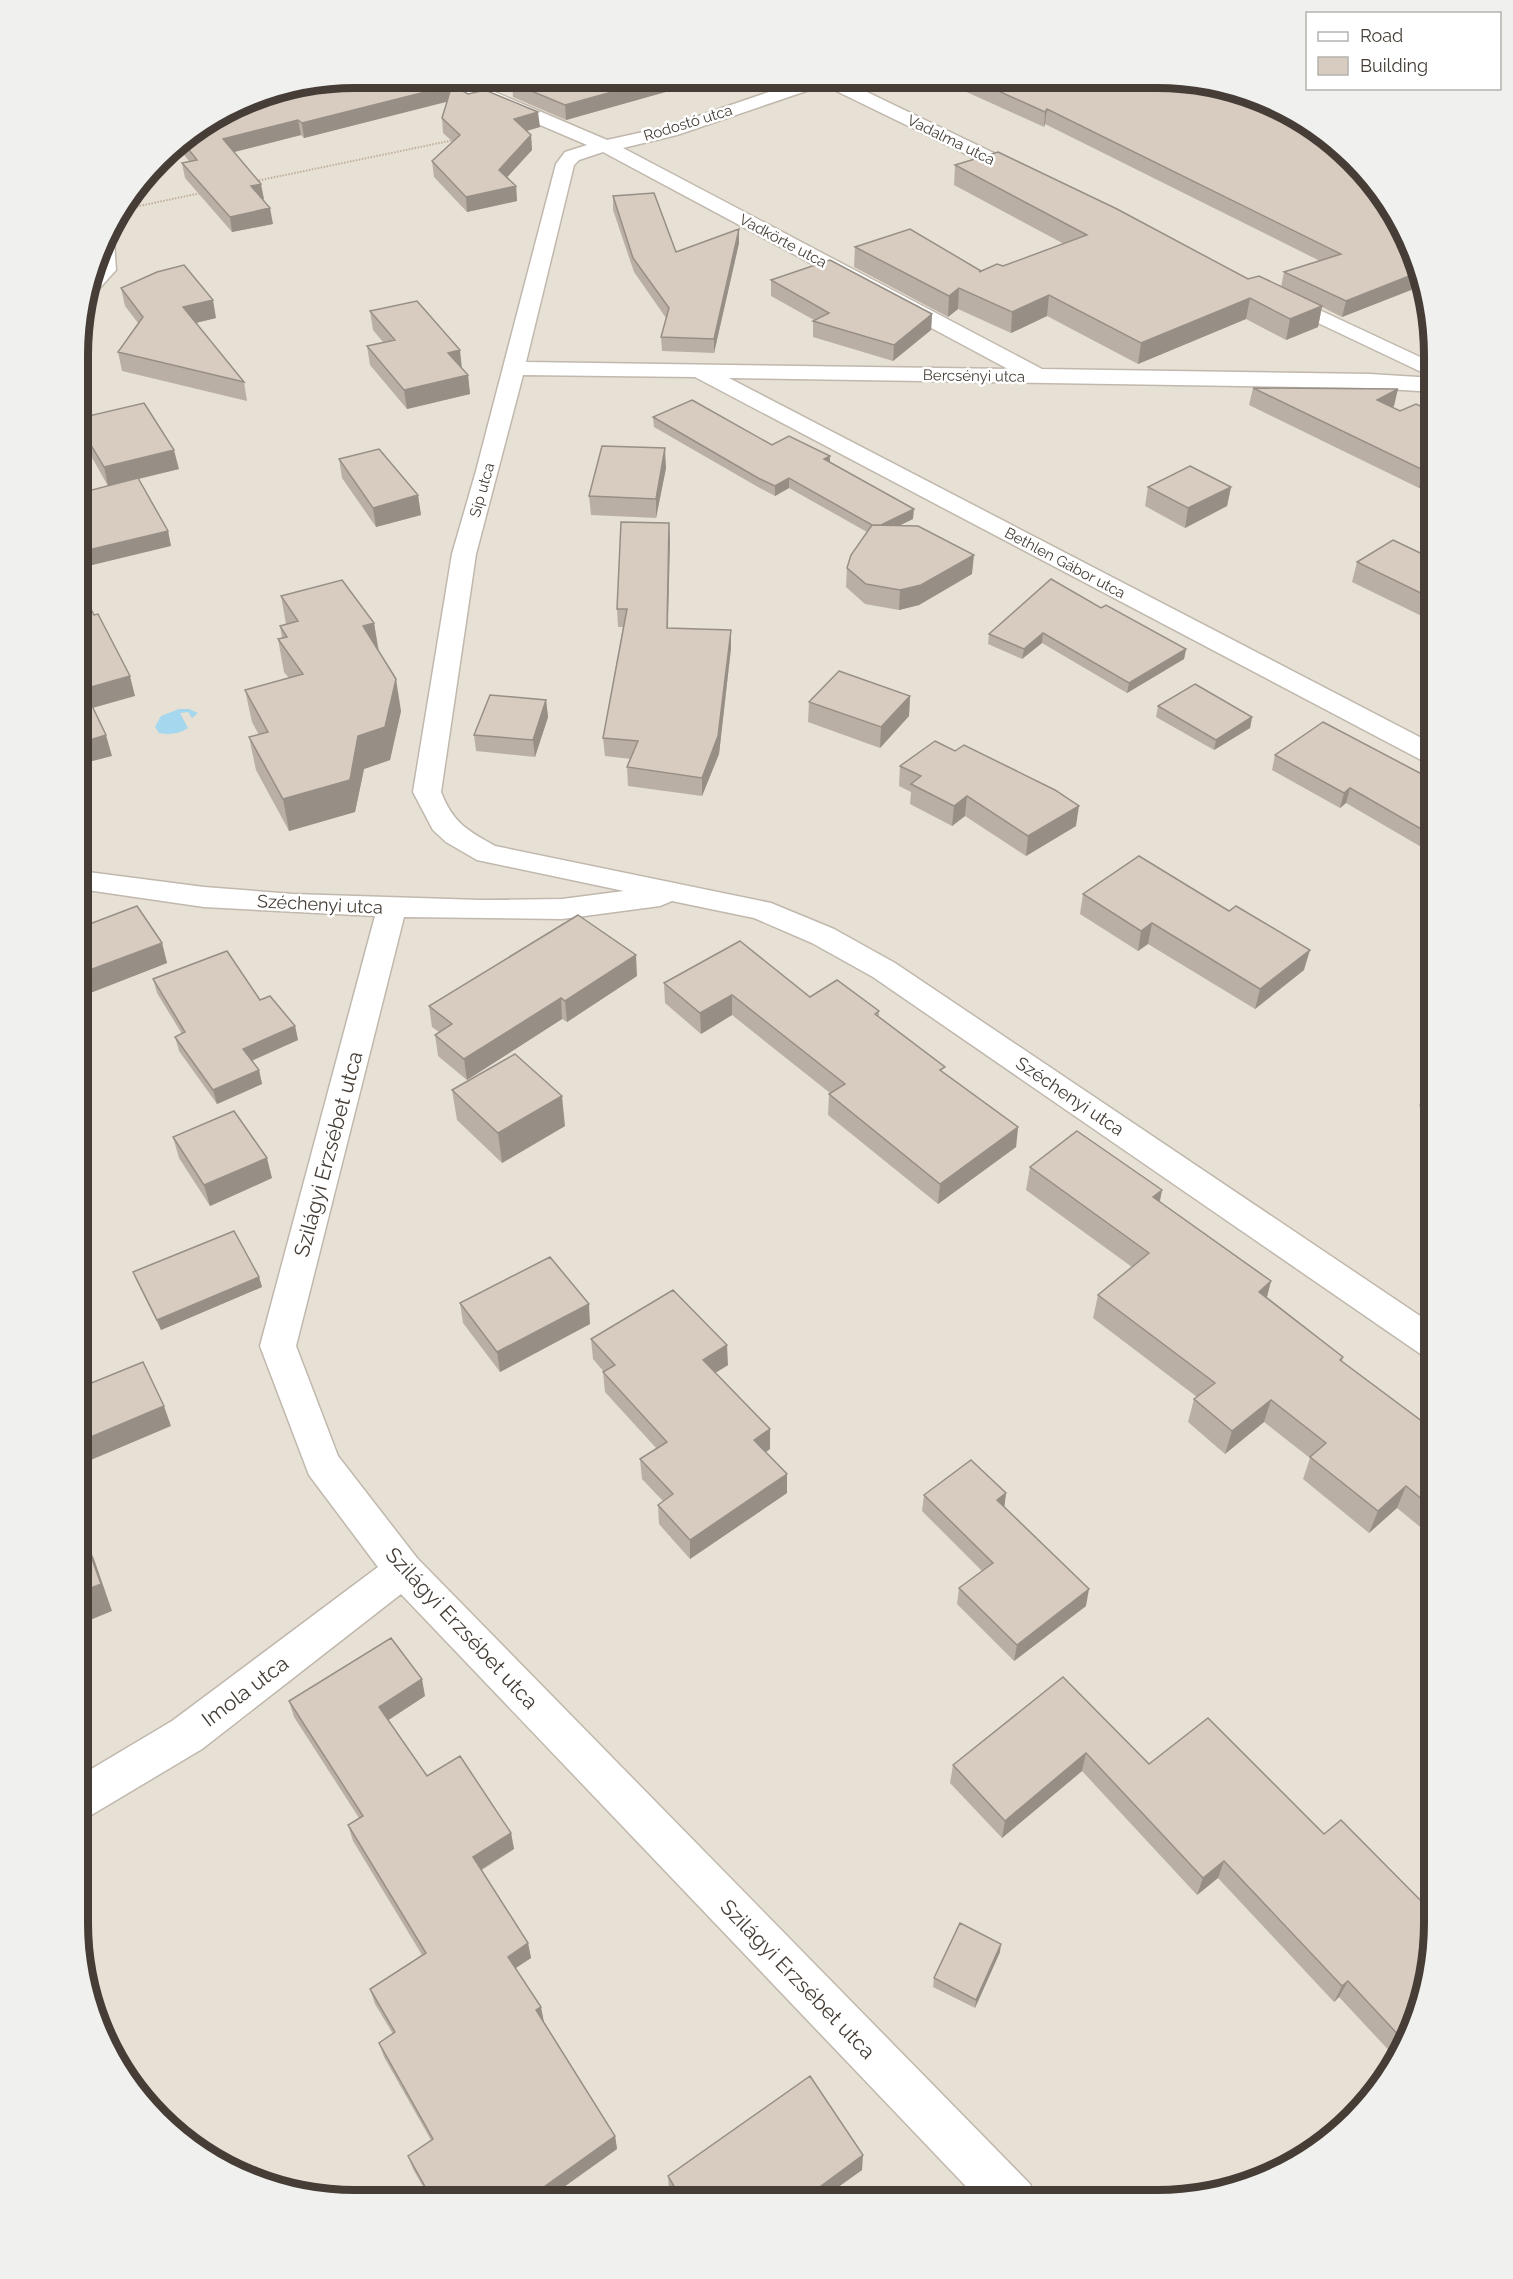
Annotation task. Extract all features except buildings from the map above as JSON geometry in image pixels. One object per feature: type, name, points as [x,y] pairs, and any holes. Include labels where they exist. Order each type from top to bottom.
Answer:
[{"type":"street","name":"Vadkörte utca","points":[[470,88],[607,147],[1038,377]]},
{"type":"street","name":"Vadkörte utca","points":[[498,88],[558,124]]},
{"type":"street","name":"Rodostó utca","points":[[585,151],[670,131],[798,88]]},
{"type":"street","name":"Vadalma utca","points":[[845,89],[1046,185]]},
{"type":"street","name":"Síp utca","points":[[455,835],[435,817],[427,792],[455,597],[565,164],[572,156],[585,151]]},
{"type":"street","points":[[1262,289],[1424,367]]},
{"type":"street","name":"Bercsényi utca","points":[[512,368],[1370,381],[1424,394]]},
{"type":"street","name":"Bethlen Gábor utca","points":[[696,369],[1424,750]]},
{"type":"street","name":"Széchenyi utca","points":[[455,835],[488,853],[761,910],[823,936],[884,970],[1424,1338]]},
{"type":"street","name":"Széchenyi utca","points":[[562,909],[588,899],[594,885],[587,872]]},
{"type":"street","name":"Széchenyi utca","points":[[88,881],[204,897],[392,908],[562,909],[683,893]]},
{"type":"street","name":"Szilágyi Erzsébet utca","points":[[392,908],[278,1346],[322,1464],[403,1570],[1002,2190]]},
{"type":"street","name":"Imola utca","points":[[88,1794],[187,1735],[403,1570]]},
{"type":"path","points":[[254,182],[464,138]]},
{"type":"path","points":[[135,206],[207,192]]},
{"type":"shaded area","points":[[356,88],[1157,88],[1192,91],[1226,98],[1260,109],[1291,124],[1320,144],[1346,167],[1369,193],[1389,222],[1404,253],[1419,304],[1424,338],[1424,1941],[1415,1992],[1404,2026],[1389,2057],[1369,2086],[1346,2112],[1320,2135],[1291,2155],[1260,2170],[1209,2185],[1175,2190],[338,2190],[321,2188],[287,2181],[253,2170],[222,2155],[193,2135],[167,2112],[144,2086],[124,2057],[109,2026],[94,1975],[88,1923],[89,338],[98,287],[109,253],[134,207],[167,167],[193,144],[238,116],[270,103],[321,91]]},
{"type":"water","points":[[179,709],[189,709],[198,713],[192,718],[188,712],[180,713],[188,728],[185,730],[163,734],[159,733],[155,727],[161,716]]}]
